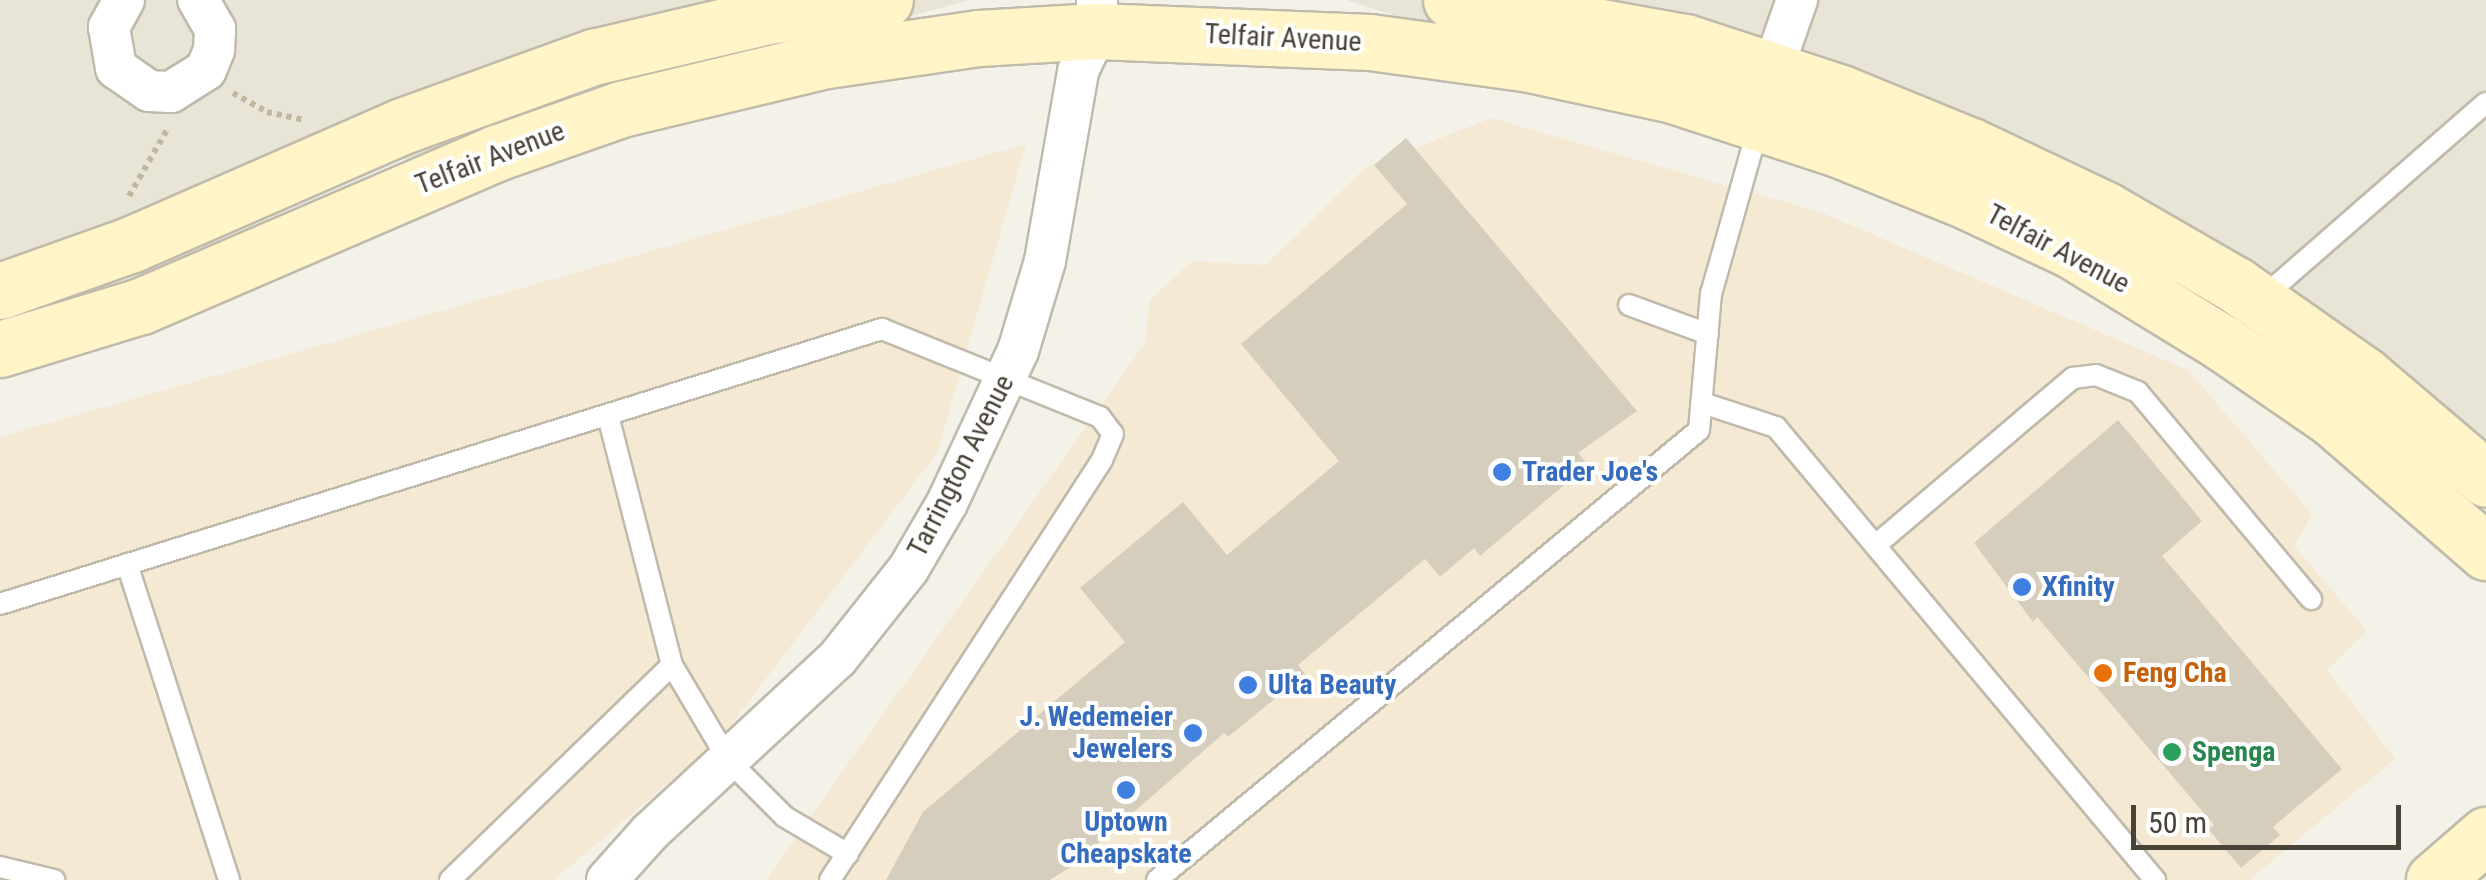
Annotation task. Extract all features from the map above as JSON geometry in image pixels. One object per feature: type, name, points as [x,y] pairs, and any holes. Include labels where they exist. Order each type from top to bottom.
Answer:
[{"type":"street","points":[[124,0],[108,26],[116,68],[150,91],[189,80],[215,29],[198,0]]},
{"type":"street","points":[[0,291],[132,244],[402,126],[593,58],[768,16],[886,0]]},
{"type":"street","name":"Telfair Avenue","points":[[1451,0],[1685,42],[1972,146],[2106,210],[2259,302],[2364,376],[2486,480]]},
{"type":"street","points":[[1759,122],[1769,70],[1797,0]]},
{"type":"street","name":"Telfair Avenue","points":[[0,349],[141,306],[496,153],[621,109],[828,60],[1037,18],[1097,16],[1370,42],[1530,64],[1673,95],[1759,122],[1969,202],[2071,250],[2333,420],[2486,552]]},
{"type":"street","name":"Tarrington Avenue","points":[[607,880],[837,660],[910,568],[1004,383],[1045,261],[1078,71],[1097,16]]},
{"type":"street","points":[[2434,880],[2486,835]]},
{"type":"lane","points":[[2259,302],[2486,104]]},
{"type":"lane","points":[[1157,880],[1699,430],[1712,294],[1759,122]]},
{"type":"lane","points":[[1629,305],[1708,334]]},
{"type":"lane","points":[[0,604],[882,329],[1004,383],[1100,417],[1113,434],[1102,460],[830,880]]},
{"type":"lane","points":[[1877,544],[2073,378],[2096,375],[2138,392],[2311,599]]},
{"type":"lane","points":[[1703,403],[1776,427],[2155,880]]},
{"type":"lane","points":[[608,415],[672,665],[729,762],[785,816],[848,854]]},
{"type":"lane","points":[[127,564],[229,880]]},
{"type":"lane","points":[[450,880],[672,665]]},
{"type":"lane","points":[[0,868],[54,880]]},
{"type":"path","points":[[126,200],[166,135],[189,80],[267,112],[323,123]]},
{"type":"shaded area","points":[[0,0],[969,0],[0,273]]},
{"type":"shaded area","points":[[1346,0],[2486,0],[2486,498],[2253,290]]},
{"type":"shaded area","points":[[1491,118],[1823,213],[2188,370],[2312,514],[2294,546],[2367,631],[2327,670],[2395,759],[2249,880],[766,880],[1145,343],[1150,300],[1192,261],[1266,265],[1365,168]]},
{"type":"shaded area","points":[[1026,144],[937,453],[721,738],[554,880],[0,880],[0,437]]},
{"type":"building","points":[[1406,138],[1637,411],[1578,453],[1588,465],[1480,556],[1474,548],[1440,577],[1425,559],[1298,665],[1305,674],[1228,737],[1224,733],[1075,864],[1050,880],[886,880],[923,812],[1125,642],[1080,588],[1183,502],[1227,555],[1339,461],[1241,344],[1407,204],[1374,165]]},
{"type":"building","points":[[2118,420],[2202,521],[2162,556],[2342,769],[2273,827],[2280,835],[2241,868],[2209,830],[2214,825],[2037,617],[2033,622],[1974,543]]},
{"type":"place","name":"Trader Joe's","points":[[1502,472]]},
{"type":"place","name":"Xfinity","points":[[2022,587]]},
{"type":"place","name":"Feng Cha","points":[[2103,673]]},
{"type":"place","name":"Ulta Beauty","points":[[1248,685]]},
{"type":"place","name":"J. Wedemeier Jewelers","points":[[1193,733]]},
{"type":"place","name":"Spenga","points":[[2172,752]]},
{"type":"place","name":"Uptown Cheapskate","points":[[1126,790]]}]
